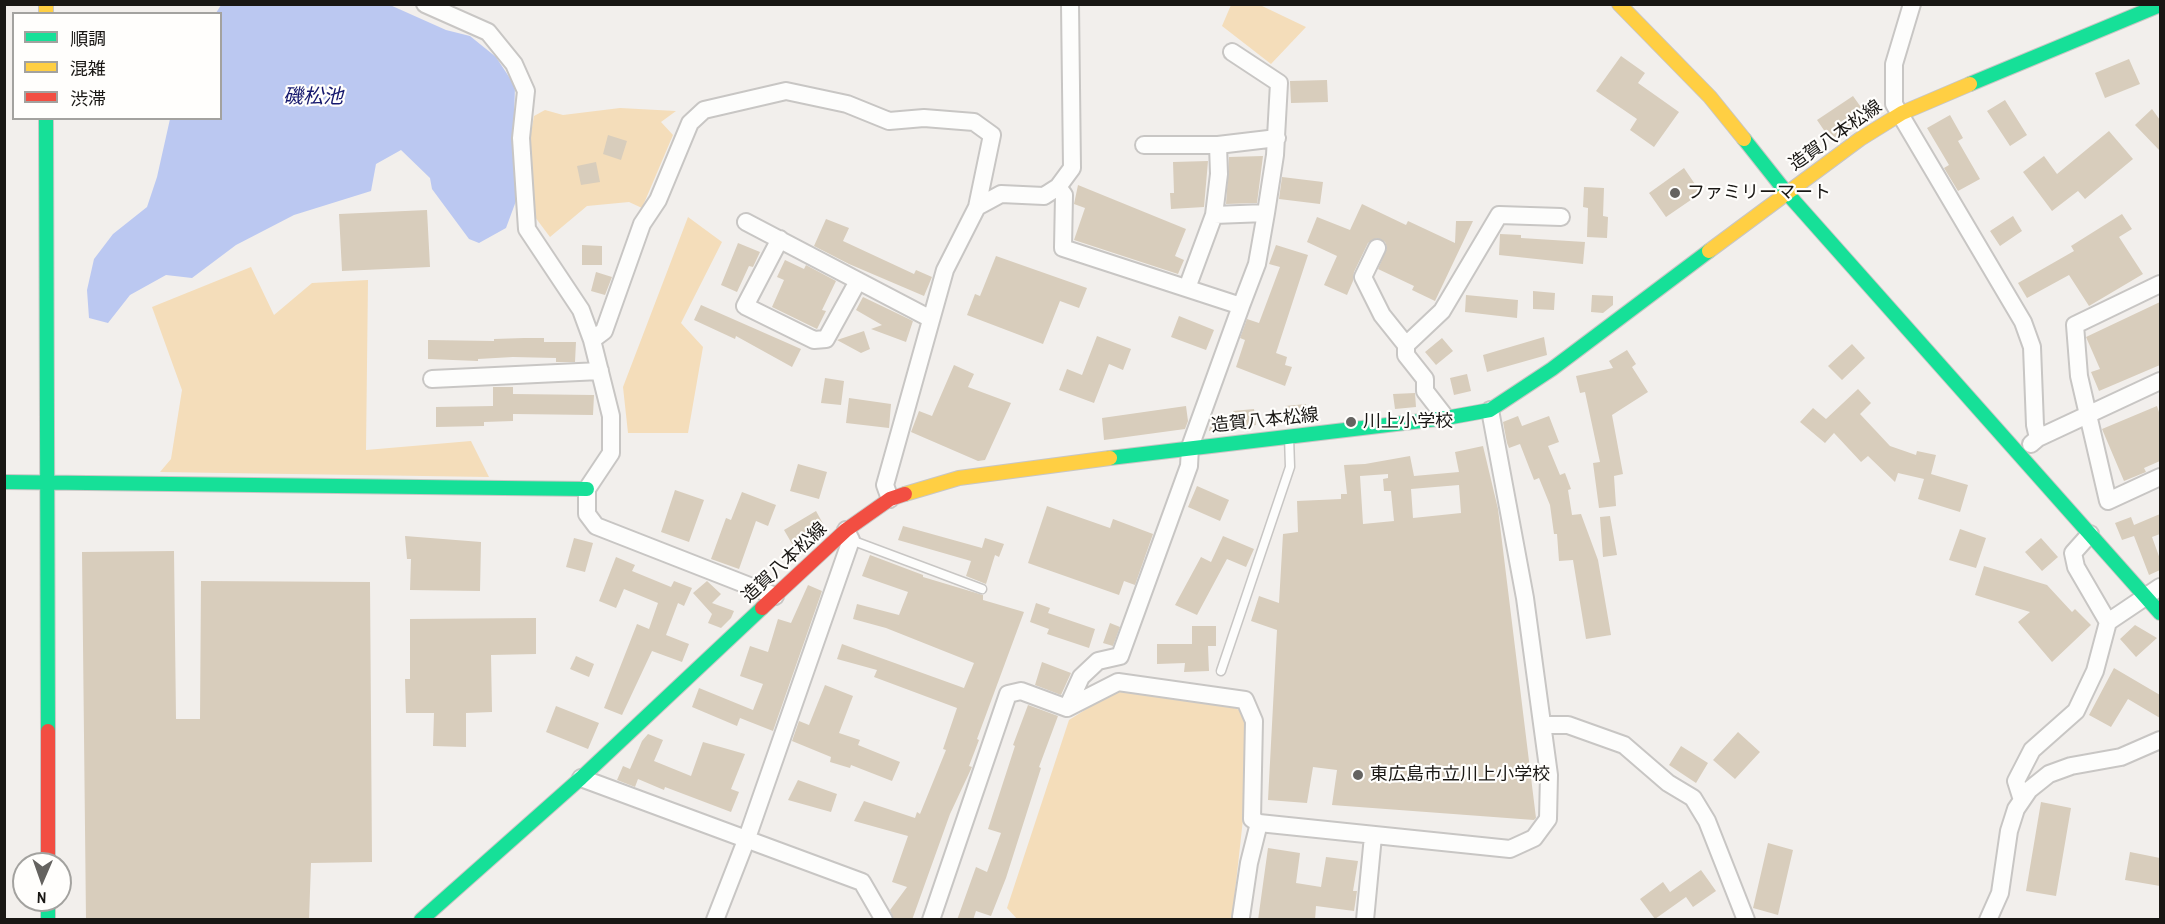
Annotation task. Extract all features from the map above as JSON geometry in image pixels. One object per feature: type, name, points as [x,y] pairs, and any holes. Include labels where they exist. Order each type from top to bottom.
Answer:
[{"type":"street","points":[[425,4],[488,33],[514,64],[526,91],[521,138],[526,229],[581,310],[592,340],[611,416],[611,453],[587,489],[587,514],[596,526],[776,596]]},
{"type":"street","points":[[977,207],[1001,194],[1044,196],[1058,187],[1072,168],[1070,4]]},
{"type":"street","points":[[1619,4],[1710,97],[1786,192],[2160,613]]},
{"type":"street","points":[[1912,4],[1894,64],[1894,104],[1902,113],[2023,322],[2032,347],[2035,425],[2038,438]]},
{"type":"street","name":"造賀八本松線","points":[[421,920],[581,777],[776,596],[890,499],[959,478],[1190,447],[1446,418],[1490,410],[1552,369],[1786,192],[1860,139],[1902,113],[2026,58],[2160,5]]},
{"type":"street","points":[[1067,708],[1081,677],[1098,661],[1120,656],[1189,466],[1190,447],[1257,264],[1277,138],[1279,83],[1232,52]]},
{"type":"street","points":[[592,340],[604,332],[642,224],[658,200],[690,123],[704,110],[786,91],[848,104],[889,121],[924,118],[974,122],[992,135],[977,207],[945,270],[885,485],[890,499]]},
{"type":"street","points":[[46,120],[48,852]]},
{"type":"street","points":[[1144,146],[1218,145],[1277,138]]},
{"type":"street","points":[[1187,288],[1214,215],[1219,174],[1218,145]]},
{"type":"street","points":[[1058,187],[1064,195],[1063,248],[1241,306]]},
{"type":"street","points":[[1214,215],[1266,213]]},
{"type":"street","points":[[1406,345],[1442,311],[1499,215],[1561,217]]},
{"type":"street","points":[[746,222],[931,319]]},
{"type":"street","points":[[780,239],[744,306],[814,340],[826,339],[858,281]]},
{"type":"street","points":[[1377,248],[1363,277],[1382,315],[1406,345],[1406,355],[1425,380],[1425,391],[1446,418]]},
{"type":"street","points":[[2160,284],[2075,325],[2079,376],[2108,501],[2160,477]]},
{"type":"street","points":[[432,379],[600,372]]},
{"type":"street","points":[[2018,454],[2038,438],[2160,381]]},
{"type":"street","points":[[931,920],[1008,694],[1021,691],[1067,708],[1118,682],[1245,700],[1254,721],[1252,819],[1259,823],[1510,849],[1534,838],[1548,819],[1549,775],[1544,725],[1526,598],[1490,410]]},
{"type":"street","points":[[4,482],[587,489]]},
{"type":"street","points":[[2090,534],[2073,553],[2076,567],[2108,622]]},
{"type":"street","points":[[716,920],[747,838],[849,535]]},
{"type":"street","points":[[2022,800],[2016,781],[2032,750],[2076,711],[2095,671],[2108,622],[2160,587]]},
{"type":"street","points":[[1544,725],[1568,725],[1624,746],[1668,783],[1693,798],[1707,821],[1746,920]]},
{"type":"street","points":[[1988,920],[2000,893],[2009,831],[2016,808],[2029,790],[2049,774],[2071,766],[2121,757],[2160,740]]},
{"type":"street","points":[[581,777],[862,882],[884,920]]},
{"type":"street","points":[[1241,917],[1249,863],[1259,823]]},
{"type":"street","points":[[1365,920],[1373,836]]},
{"type":"lane","points":[[1221,671],[1290,467],[1289,435]]},
{"type":"lane","points":[[849,535],[982,589]]},
{"type":"shaded area","points":[[1231,5],[1260,5],[1306,27],[1271,64],[1222,26]]},
{"type":"shaded area","points":[[620,108],[676,111],[661,122],[673,135],[642,208],[629,202],[587,206],[550,237],[535,217],[528,149],[534,116],[545,110],[563,115]]},
{"type":"shaded area","points":[[688,217],[722,242],[681,323],[703,347],[688,433],[628,433],[623,387]]},
{"type":"shaded area","points":[[251,267],[274,315],[312,283],[368,280],[366,450],[471,441],[489,477],[160,472],[171,459],[182,390],[152,307]]},
{"type":"shaded area","points":[[1123,686],[1180,689],[1251,714],[1246,792],[1232,919],[1018,920],[1007,908],[1069,720]]},
{"type":"water","name":"磯松池","points":[[221,5],[390,5],[446,30],[470,36],[496,57],[515,86],[513,154],[516,201],[506,228],[479,243],[469,239],[432,189],[430,178],[401,150],[376,164],[371,191],[294,215],[236,245],[192,278],[166,275],[130,295],[108,323],[89,318],[87,290],[94,259],[113,234],[147,207],[157,177],[170,120],[222,120],[222,12],[217,12]]},
{"type":"building","points":[[1621,56],[1645,73],[1638,83],[1679,112],[1654,147],[1630,130],[1637,119],[1596,91]]},
{"type":"building","points":[[2129,59],[2140,84],[2105,98],[2095,73]]},
{"type":"building","points":[[1327,80],[1328,102],[1291,103],[1290,81]]},
{"type":"building","points":[[1853,96],[1868,117],[1832,142],[1817,120]]},
{"type":"building","points":[[2005,100],[2027,135],[2010,146],[1987,111]]},
{"type":"building","points":[[2152,109],[2160,120],[2160,151],[2135,125]]},
{"type":"building","points":[[1950,115],[1963,138],[1958,141],[1980,179],[1958,191],[1944,168],[1949,165],[1927,128]]},
{"type":"building","points":[[2109,131],[2133,159],[2085,199],[2078,191],[2052,211],[2023,172],[2044,156],[2057,174]]},
{"type":"building","points":[[608,135],[627,141],[621,160],[603,154]]},
{"type":"building","points":[[1263,156],[1257,203],[1226,204],[1229,157]]},
{"type":"building","points":[[1208,161],[1204,207],[1171,209],[1170,193],[1174,193],[1173,162]]},
{"type":"building","points":[[596,162],[600,182],[581,185],[577,166]]},
{"type":"building","points":[[1684,168],[1701,193],[1666,217],[1649,193]]},
{"type":"building","points":[[1282,177],[1323,182],[1320,204],[1279,199]]},
{"type":"building","points":[[1078,185],[1186,229],[1175,256],[1184,260],[1178,274],[1074,240],[1085,208],[1074,204]]},
{"type":"building","points":[[1584,187],[1604,188],[1603,216],[1608,217],[1607,238],[1587,237],[1588,208],[1583,207]]},
{"type":"building","points":[[1362,204],[1406,225],[1408,221],[1455,243],[1456,221],[1473,221],[1435,301],[1412,290],[1414,286],[1378,269],[1387,248],[1385,242],[1377,238],[1368,243],[1354,272],[1347,295],[1324,285],[1337,256],[1307,242],[1317,217],[1350,230]]},
{"type":"building","points":[[427,210],[430,267],[342,271],[339,214]]},
{"type":"building","points":[[2122,214],[2132,229],[2119,237],[2143,274],[2089,306],[2069,275],[2027,298],[2018,283],[2074,251],[2071,246]]},
{"type":"building","points":[[2013,216],[2022,231],[2000,246],[1990,231]]},
{"type":"building","points":[[826,219],[849,228],[843,241],[914,274],[916,270],[932,277],[924,296],[849,264],[814,246]]},
{"type":"building","points":[[1500,234],[1521,235],[1521,238],[1585,242],[1583,264],[1499,255]]},
{"type":"building","points":[[738,243],[760,252],[753,267],[749,266],[737,292],[721,285]]},
{"type":"building","points":[[582,245],[602,246],[602,265],[582,265]]},
{"type":"building","points":[[1276,245],[1308,255],[1276,353],[1287,357],[1285,365],[1292,367],[1285,386],[1236,367],[1245,340],[1240,338],[1247,319],[1259,323],[1280,267],[1269,264]]},
{"type":"building","points":[[996,256],[1087,288],[1079,308],[1060,301],[1043,344],[967,315],[975,294],[980,296]]},
{"type":"building","points":[[785,260],[804,269],[806,265],[836,281],[822,310],[826,311],[817,329],[772,307],[784,280],[777,277]]},
{"type":"building","points":[[596,272],[612,277],[605,295],[591,291]]},
{"type":"building","points":[[1533,291],[1555,293],[1554,310],[1533,309]]},
{"type":"building","points":[[1466,295],[1518,300],[1517,318],[1465,312]]},
{"type":"building","points":[[1592,295],[1613,296],[1613,305],[1603,313],[1591,312]]},
{"type":"building","points":[[863,297],[913,321],[906,342],[871,329],[882,325],[856,310]]},
{"type":"building","points":[[2160,302],[2160,365],[2099,391],[2091,372],[2100,369],[2086,337]]},
{"type":"building","points":[[701,305],[801,349],[792,367],[736,336],[735,339],[694,320]]},
{"type":"building","points":[[1179,316],[1214,330],[1206,350],[1171,337]]},
{"type":"building","points":[[864,331],[870,349],[861,353],[837,340]]},
{"type":"building","points":[[1097,336],[1131,349],[1123,370],[1109,364],[1094,403],[1059,390],[1067,369],[1082,375]]},
{"type":"building","points":[[1544,337],[1547,355],[1487,372],[1483,355]]},
{"type":"building","points":[[544,338],[544,342],[576,342],[575,362],[556,362],[556,358],[513,357],[478,359],[478,361],[428,359],[428,340],[494,341],[494,339]]},
{"type":"building","points":[[1442,338],[1453,351],[1436,365],[1425,352]]},
{"type":"building","points":[[1852,344],[1865,358],[1842,380],[1828,366]]},
{"type":"building","points":[[1627,350],[1636,364],[1632,367],[1648,392],[1612,415],[1623,474],[1614,476],[1616,506],[1599,508],[1593,463],[1600,462],[1585,392],[1580,393],[1576,376],[1613,368],[1609,361]]},
{"type":"building","points":[[954,365],[974,374],[968,387],[1011,403],[985,460],[978,461],[911,432],[919,411],[932,416]]},
{"type":"building","points":[[1467,374],[1471,391],[1454,395],[1450,378]]},
{"type":"building","points":[[825,378],[844,381],[841,405],[821,403]]},
{"type":"building","points":[[493,387],[513,387],[513,394],[594,395],[593,415],[513,414],[513,421],[484,422],[484,426],[436,427],[436,407],[493,406]]},
{"type":"building","points":[[1858,389],[1871,403],[1860,414],[1890,446],[1916,455],[1917,451],[1936,455],[1931,474],[1968,485],[1960,512],[1918,499],[1924,479],[1898,473],[1895,482],[1868,456],[1861,462],[1834,433],[1825,443],[1800,422],[1813,408],[1826,419]]},
{"type":"building","points":[[1415,393],[1416,407],[1395,409],[1393,394]]},
{"type":"building","points":[[849,398],[891,404],[889,428],[846,423]]},
{"type":"building","points":[[1306,404],[1307,419],[1286,421],[1285,406]]},
{"type":"building","points":[[1186,406],[1188,421],[1185,429],[1104,440],[1102,418]]},
{"type":"building","points":[[2157,406],[2160,415],[2160,461],[2144,468],[2146,472],[2124,481],[2102,429]]},
{"type":"building","points":[[1254,409],[1256,425],[1209,431],[1212,417],[1234,415],[1233,411]]},
{"type":"building","points":[[1518,416],[1522,426],[1549,416],[1559,442],[1548,446],[1560,475],[1565,473],[1571,489],[1568,490],[1572,515],[1581,514],[1598,560],[1611,635],[1586,639],[1573,560],[1559,561],[1557,534],[1554,534],[1550,505],[1539,478],[1534,480],[1520,444],[1509,448],[1507,443],[1503,422]]},
{"type":"building","name":"東広島市立川上小学校","points":[[1483,446],[1498,509],[1536,818],[1534,820],[1332,805],[1337,770],[1313,767],[1307,803],[1268,800],[1277,630],[1251,621],[1259,596],[1279,603],[1283,534],[1298,532],[1297,501],[1341,499],[1341,494],[1347,494],[1344,465],[1365,464],[1410,456],[1414,476],[1459,472],[1455,452]],"holes":[[[1388,474],[1388,478],[1383,479],[1384,491],[1391,491],[1394,521],[1363,524],[1360,476]],[[1459,485],[1461,513],[1413,518],[1411,489]]]},
{"type":"building","points":[[798,464],[827,472],[819,499],[790,491]]},
{"type":"building","points":[[1197,486],[1229,500],[1220,521],[1188,507]]},
{"type":"building","points":[[675,490],[704,500],[689,542],[661,532]]},
{"type":"building","points":[[742,492],[776,505],[768,526],[756,521],[739,569],[711,559],[726,518],[731,520]]},
{"type":"building","points":[[1047,506],[1110,528],[1113,519],[1153,534],[1135,585],[1124,581],[1119,595],[1028,563]]},
{"type":"building","points":[[816,511],[826,529],[795,549],[784,530]]},
{"type":"building","points":[[2160,514],[2160,534],[2152,537],[2160,559],[2160,570],[2149,575],[2134,536],[2122,540],[2115,523],[2131,517],[2134,525]]},
{"type":"building","points":[[1610,516],[1617,555],[1603,557],[1600,517]]},
{"type":"building","points":[[903,526],[982,548],[985,538],[1004,544],[999,557],[995,555],[986,584],[966,576],[971,561],[898,540]]},
{"type":"building","points":[[1960,529],[1986,538],[1976,568],[1949,560]]},
{"type":"building","points":[[405,536],[481,542],[480,591],[410,590],[411,559],[407,559]]},
{"type":"building","points":[[1223,536],[1254,549],[1246,567],[1227,559],[1197,615],[1175,605],[1201,557],[1211,562]]},
{"type":"building","points":[[574,538],[593,543],[585,572],[566,567]]},
{"type":"building","points":[[2041,538],[2058,557],[2042,571],[2025,552]]},
{"type":"building","points":[[174,551],[176,719],[200,719],[201,581],[370,582],[372,862],[311,863],[309,920],[86,920],[82,552]]},
{"type":"building","points":[[870,555],[923,575],[923,577],[983,595],[983,600],[1024,612],[977,739],[979,740],[969,766],[972,767],[950,814],[912,920],[894,920],[890,910],[907,887],[892,882],[908,836],[854,821],[864,801],[915,818],[917,812],[920,814],[946,750],[943,749],[957,708],[874,677],[877,670],[837,659],[842,644],[964,688],[974,663],[886,628],[853,619],[857,604],[899,615],[908,592],[862,576]]},
{"type":"building","points":[[616,557],[635,565],[632,571],[671,587],[674,581],[692,588],[684,606],[678,603],[666,635],[689,644],[682,662],[652,651],[622,715],[604,708],[637,624],[649,629],[658,603],[624,589],[616,608],[599,601]]},
{"type":"building","points":[[1984,566],[2047,585],[2072,612],[2075,609],[2091,625],[2052,662],[2018,622],[2030,612],[1975,595]]},
{"type":"building","points":[[707,581],[721,594],[712,603],[734,611],[731,618],[721,628],[708,623],[712,614],[693,593]]},
{"type":"building","points":[[808,585],[822,591],[773,731],[740,718],[737,726],[692,707],[699,688],[753,710],[763,684],[740,676],[750,646],[768,652],[778,619],[791,623]]},
{"type":"building","points":[[1036,603],[1050,608],[1048,613],[1095,629],[1089,648],[1047,634],[1049,629],[1030,622]]},
{"type":"building","points":[[536,618],[536,654],[491,655],[492,712],[466,713],[466,747],[433,746],[434,713],[406,713],[405,679],[410,679],[410,619]]},
{"type":"building","points":[[1110,623],[1120,627],[1113,646],[1103,643]]},
{"type":"building","points":[[2135,625],[2157,638],[2136,657],[2120,639]]},
{"type":"building","points":[[1192,626],[1216,626],[1216,646],[1208,646],[1209,671],[1184,672],[1185,663],[1157,664],[1157,644],[1192,644]]},
{"type":"building","points":[[576,656],[594,664],[589,677],[570,669]]},
{"type":"building","points":[[1042,662],[1071,673],[1061,695],[1035,685]]},
{"type":"building","points":[[2114,668],[2160,695],[2160,718],[2128,699],[2111,727],[2089,715]]},
{"type":"building","points":[[825,685],[853,696],[839,733],[860,740],[858,745],[900,762],[892,781],[851,765],[850,768],[830,762],[831,757],[792,741],[799,721],[809,725]]},
{"type":"building","points":[[1028,705],[1058,716],[1039,767],[1041,768],[1006,878],[991,916],[976,911],[973,920],[957,920],[976,867],[987,872],[1001,833],[988,829],[1015,746],[1013,745]]},
{"type":"building","points":[[556,706],[599,723],[588,749],[546,732]]},
{"type":"building","points":[[1738,732],[1760,752],[1735,779],[1713,760]]},
{"type":"building","points":[[648,734],[663,740],[654,761],[691,776],[703,742],[745,754],[731,789],[739,792],[731,812],[638,779],[635,787],[617,780],[623,766],[630,769],[642,741]]},
{"type":"building","points":[[1681,746],[1708,763],[1696,783],[1669,765]]},
{"type":"building","points":[[798,780],[837,794],[831,812],[788,800]]},
{"type":"building","points":[[2041,802],[2071,808],[2056,896],[2026,891]]},
{"type":"building","points":[[1768,843],[1793,850],[1778,915],[1753,908]]},
{"type":"building","points":[[1268,848],[1300,853],[1296,883],[1321,887],[1326,857],[1358,861],[1353,891],[1357,891],[1354,911],[1316,906],[1315,920],[1258,920]]},
{"type":"building","points":[[2130,852],[2160,858],[2160,886],[2125,880]]},
{"type":"building","points":[[1701,870],[1716,891],[1693,907],[1686,897],[1655,919],[1640,899],[1663,882],[1670,892]]},
{"type":"traffic: fast","points":[[1970,84],[2160,5]]},
{"type":"traffic: fast","points":[[46,120],[48,731]]},
{"type":"traffic: fast","points":[[1744,139],[1786,192],[2160,613]]},
{"type":"traffic: fast","points":[[1110,458],[1446,418],[1490,410],[1552,369],[1709,251]]},
{"type":"traffic: fast","points":[[4,482],[587,489]]},
{"type":"traffic: fast","points":[[421,920],[581,778],[762,608]]},
{"type":"traffic: fast","points":[[48,912],[48,920]]},
{"type":"traffic: slow","points":[[46,4],[46,12]]},
{"type":"traffic: slow","points":[[1619,4],[1710,97],[1744,139]]},
{"type":"traffic: slow","points":[[1709,251],[1860,139],[1902,113],[1970,84]]},
{"type":"traffic: slow","points":[[905,494],[959,478],[1110,458]]},
{"type":"traffic: jam","points":[[762,608],[846,530],[890,499],[905,494]]},
{"type":"traffic: jam","points":[[48,731],[48,852]]},
{"type":"place","name":"ファミリーマート","points":[[1675,193]]},
{"type":"place","name":"川上小学校","points":[[1351,422]]},
{"type":"place","name":"東広島市立川上小学校","points":[[1358,775]]}]
